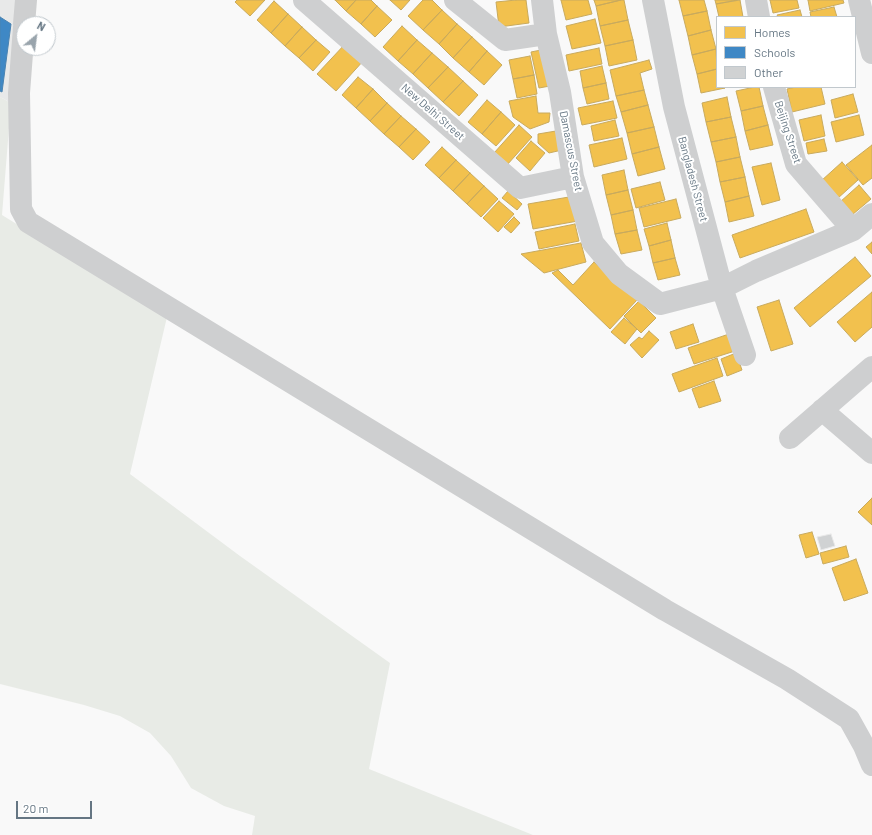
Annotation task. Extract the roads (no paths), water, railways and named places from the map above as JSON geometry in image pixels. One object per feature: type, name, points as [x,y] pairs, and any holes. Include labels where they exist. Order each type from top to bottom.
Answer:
[{"type":"street","points":[[25,16],[26,0]]},
{"type":"street","name":"New Delhi Street","points":[[304,0],[520,188],[573,177]]},
{"type":"street","points":[[455,0],[505,40],[546,34]]},
{"type":"street","name":"Damascus Street","points":[[542,0],[546,34],[560,92],[573,177],[593,243],[619,274],[660,304],[722,288],[756,271],[853,230],[872,214]]},
{"type":"street","name":"Bangladesh Street","points":[[653,0],[674,107],[722,288],[745,355]]},
{"type":"street","points":[[756,0],[759,16]]},
{"type":"street","points":[[859,0],[872,53]]},
{"type":"street","points":[[21,56],[18,93],[21,209],[28,222],[665,610],[793,683],[849,719],[864,746],[872,765]]},
{"type":"street","name":"Beijing Street","points":[[774,88],[796,164],[853,230]]},
{"type":"street","points":[[790,438],[872,367]]},
{"type":"street","points":[[822,410],[872,453]]}]
